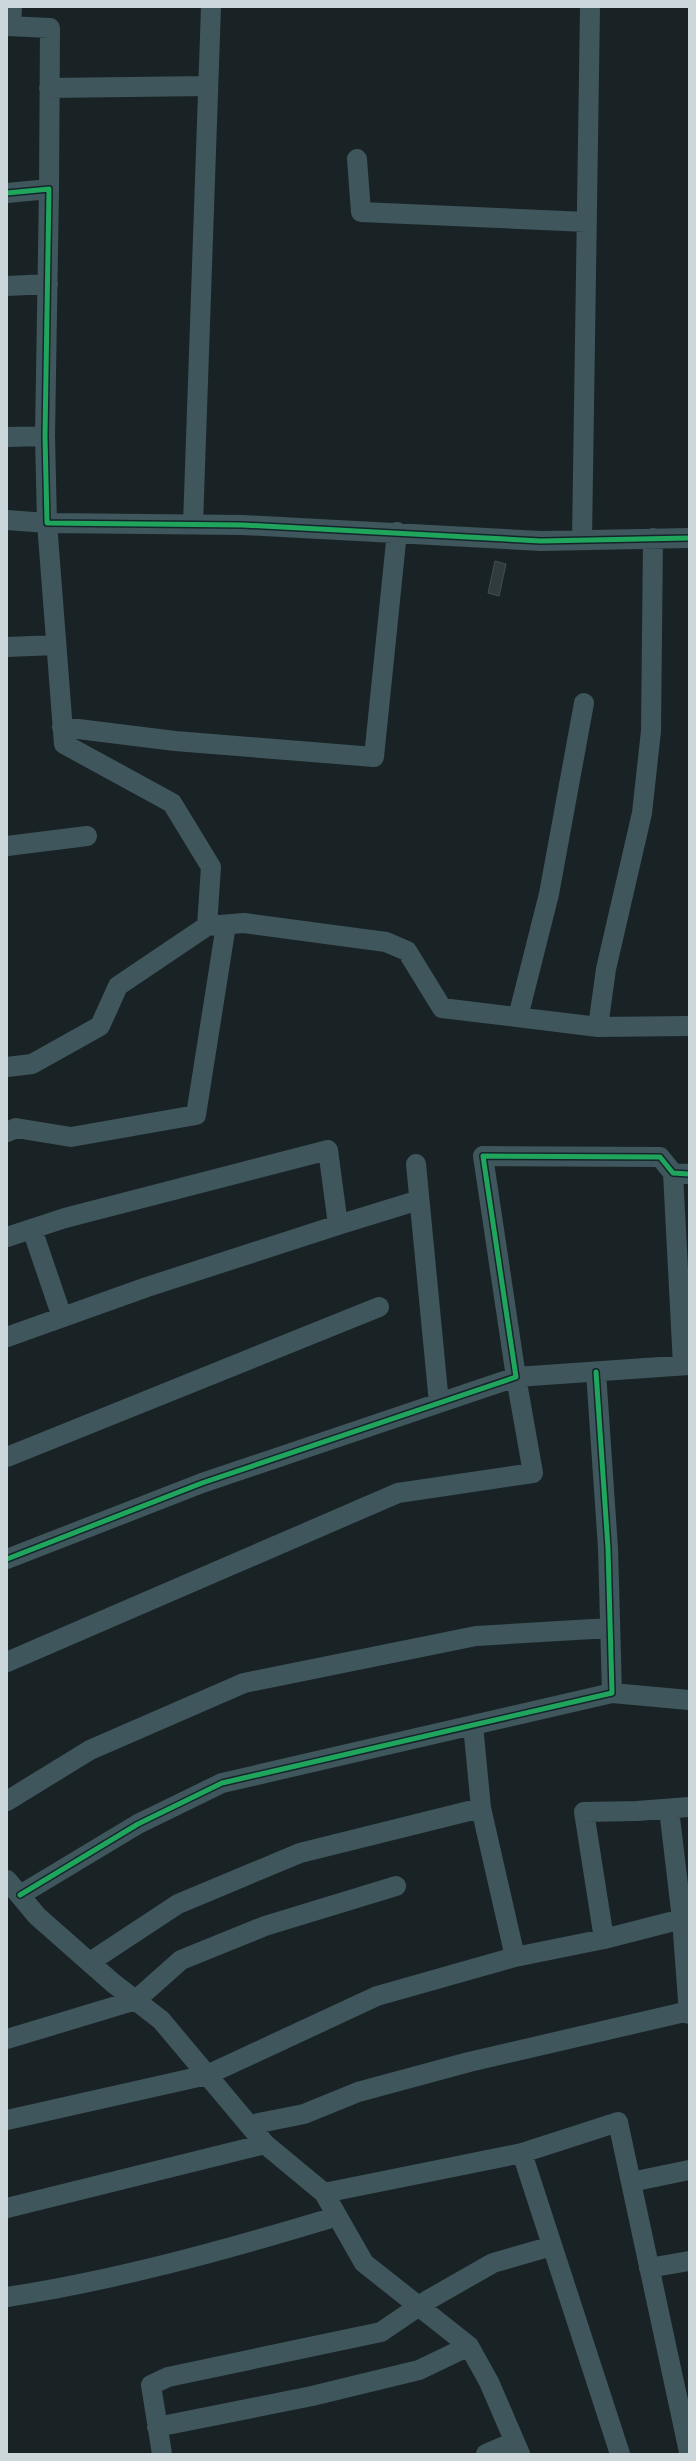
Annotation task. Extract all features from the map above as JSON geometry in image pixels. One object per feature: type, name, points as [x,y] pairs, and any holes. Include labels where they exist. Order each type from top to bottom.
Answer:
[{"type":"street","points":[[193,524],[211,7]]},
{"type":"street","points":[[582,540],[590,7]]},
{"type":"street","points":[[10,19],[50,28],[45,436],[47,523],[64,744],[172,802],[211,867],[207,926]]},
{"type":"street","points":[[49,88],[208,86]]},
{"type":"street","points":[[357,159],[361,212],[587,222]]},
{"type":"street","points":[[7,193],[49,189]]},
{"type":"street","points":[[7,286],[48,284]]},
{"type":"street","points":[[7,437],[45,436]]},
{"type":"street","points":[[7,520],[47,523],[193,524],[397,532],[541,541],[689,538]]},
{"type":"street","points":[[62,726],[175,741],[374,757],[397,532]]},
{"type":"street","points":[[598,1027],[606,969],[642,813],[651,731],[652,538]]},
{"type":"street","points":[[7,647],[56,645]]},
{"type":"street","points":[[518,1017],[550,894],[584,703]]},
{"type":"street","points":[[7,846],[87,836]]},
{"type":"street","points":[[7,1067],[32,1064],[100,1026],[118,986],[207,926],[244,923],[386,942],[407,951],[442,1008],[598,1027],[689,1026]]},
{"type":"street","points":[[7,1132],[16,1128],[71,1136],[196,1115],[226,925]]},
{"type":"street","points":[[7,1237],[65,1218],[328,1150],[338,1224]]},
{"type":"street","points":[[7,1559],[202,1483],[516,1377],[686,1365],[681,1174],[660,1157],[483,1156],[516,1377],[532,1473],[398,1493],[7,1662]]},
{"type":"street","points":[[416,1164],[439,1403]]},
{"type":"street","points":[[7,1337],[147,1287],[338,1224],[419,1200]]},
{"type":"street","points":[[32,1229],[62,1317]]},
{"type":"street","points":[[7,1457],[379,1307]]},
{"type":"street","points":[[596,1372],[608,1548],[612,1693]]},
{"type":"street","points":[[7,1801],[90,1750],[244,1683],[476,1636],[610,1628]]},
{"type":"street","points":[[20,1895],[138,1824],[222,1783],[612,1693],[689,1700]]},
{"type":"street","points":[[473,1725],[481,1808],[515,1957]]},
{"type":"street","points":[[604,1939],[584,1812],[689,1807]]},
{"type":"street","points":[[90,1962],[178,1904],[300,1853],[481,1808]]},
{"type":"street","points":[[249,2125],[304,2114],[358,2092],[469,2062],[689,2012],[682,1919],[669,1809]]},
{"type":"street","points":[[7,1880],[37,1916],[161,2020],[265,2144],[324,2193],[364,2263],[469,2346],[488,2382],[517,2448],[486,2454]]},
{"type":"street","points":[[7,2039],[136,2000],[181,1960],[265,1926],[396,1886]]},
{"type":"street","points":[[7,2120],[207,2075],[377,1996],[515,1957],[604,1939],[682,1919]]},
{"type":"street","points":[[324,2193],[522,2153],[618,2122],[689,2452]]},
{"type":"street","points":[[7,2208],[265,2144]]},
{"type":"street","points":[[522,2153],[620,2454]]},
{"type":"street","points":[[631,2182],[689,2170]]},
{"type":"street","points":[[7,2297],[50,2290],[201,2257],[328,2220],[335,2212]]},
{"type":"street","points":[[162,2454],[151,2385],[168,2377],[381,2332],[419,2307],[493,2263],[552,2246]]},
{"type":"street","points":[[649,2268],[689,2261]]},
{"type":"street","points":[[157,2427],[312,2396],[419,2370],[469,2346]]},
{"type":"building","points":[[495,561],[506,564],[499,596],[488,593]]},
{"type":"cycle path","points":[[7,193],[49,189],[45,436],[47,523],[243,525],[541,541],[689,538]]},
{"type":"cycle path","points":[[7,1559],[202,1483],[516,1377],[483,1156],[660,1157],[673,1173],[689,1174]]},
{"type":"cycle path","points":[[20,1895],[138,1824],[222,1783],[612,1693],[608,1548],[596,1372]]}]
